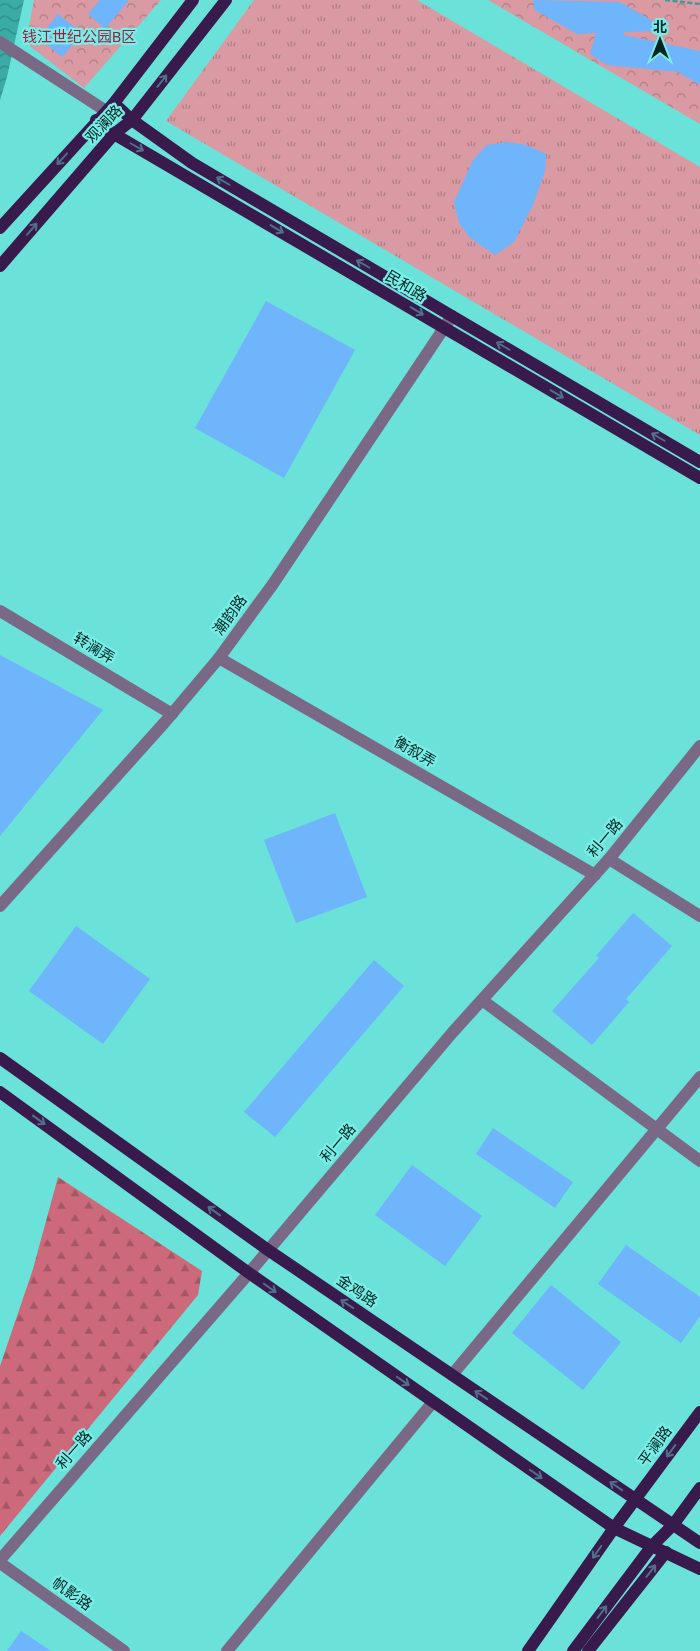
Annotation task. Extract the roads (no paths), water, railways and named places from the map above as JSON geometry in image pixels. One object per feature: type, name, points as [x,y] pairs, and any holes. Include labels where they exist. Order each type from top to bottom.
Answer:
[{"type":"main road","name":"观澜路","points":[[0,228],[96,120],[110,107],[193,0]]},
{"type":"main road","name":"观澜路","points":[[0,266],[114,134],[132,120],[226,0]]},
{"type":"main road","name":"民和路","points":[[110,107],[132,120],[192,163],[700,462]]},
{"type":"main road","name":"民和路","points":[[96,120],[114,134],[700,478]]},
{"type":"main road","name":"金鸡路","points":[[0,1058],[268,1250],[700,1543]]},
{"type":"main road","points":[[0,1092],[249,1273],[614,1528],[651,1547],[700,1568]]},
{"type":"main road","name":"平澜路","points":[[528,1651],[614,1528],[700,1412]]},
{"type":"main road","points":[[573,1651],[651,1547],[673,1525],[700,1488]]},
{"type":"main road","points":[[588,1651],[666,1552]]},
{"type":"street","points":[[0,42],[36,67],[110,107]]},
{"type":"street","name":"潮韵路","points":[[0,906],[172,714],[219,658],[290,559],[452,316]]},
{"type":"street","name":"转澜弄","points":[[0,611],[172,714]]},
{"type":"street","name":"衡叙弄","points":[[219,658],[596,875]]},
{"type":"street","name":"利一路","points":[[0,1562],[482,1000],[596,875],[700,746]]},
{"type":"street","points":[[609,859],[700,916]]},
{"type":"street","points":[[482,1000],[700,1161]]},
{"type":"street","points":[[452,1375],[700,1077]]},
{"type":"street","points":[[227,1651],[433,1402]]},
{"type":"street","name":"帆影路","points":[[0,1562],[124,1651]]},
{"type":"water","points":[[0,0],[24,0],[0,100]]},
{"type":"park label","name":"钱江世纪公园B区","points":[[79,37]]}]
